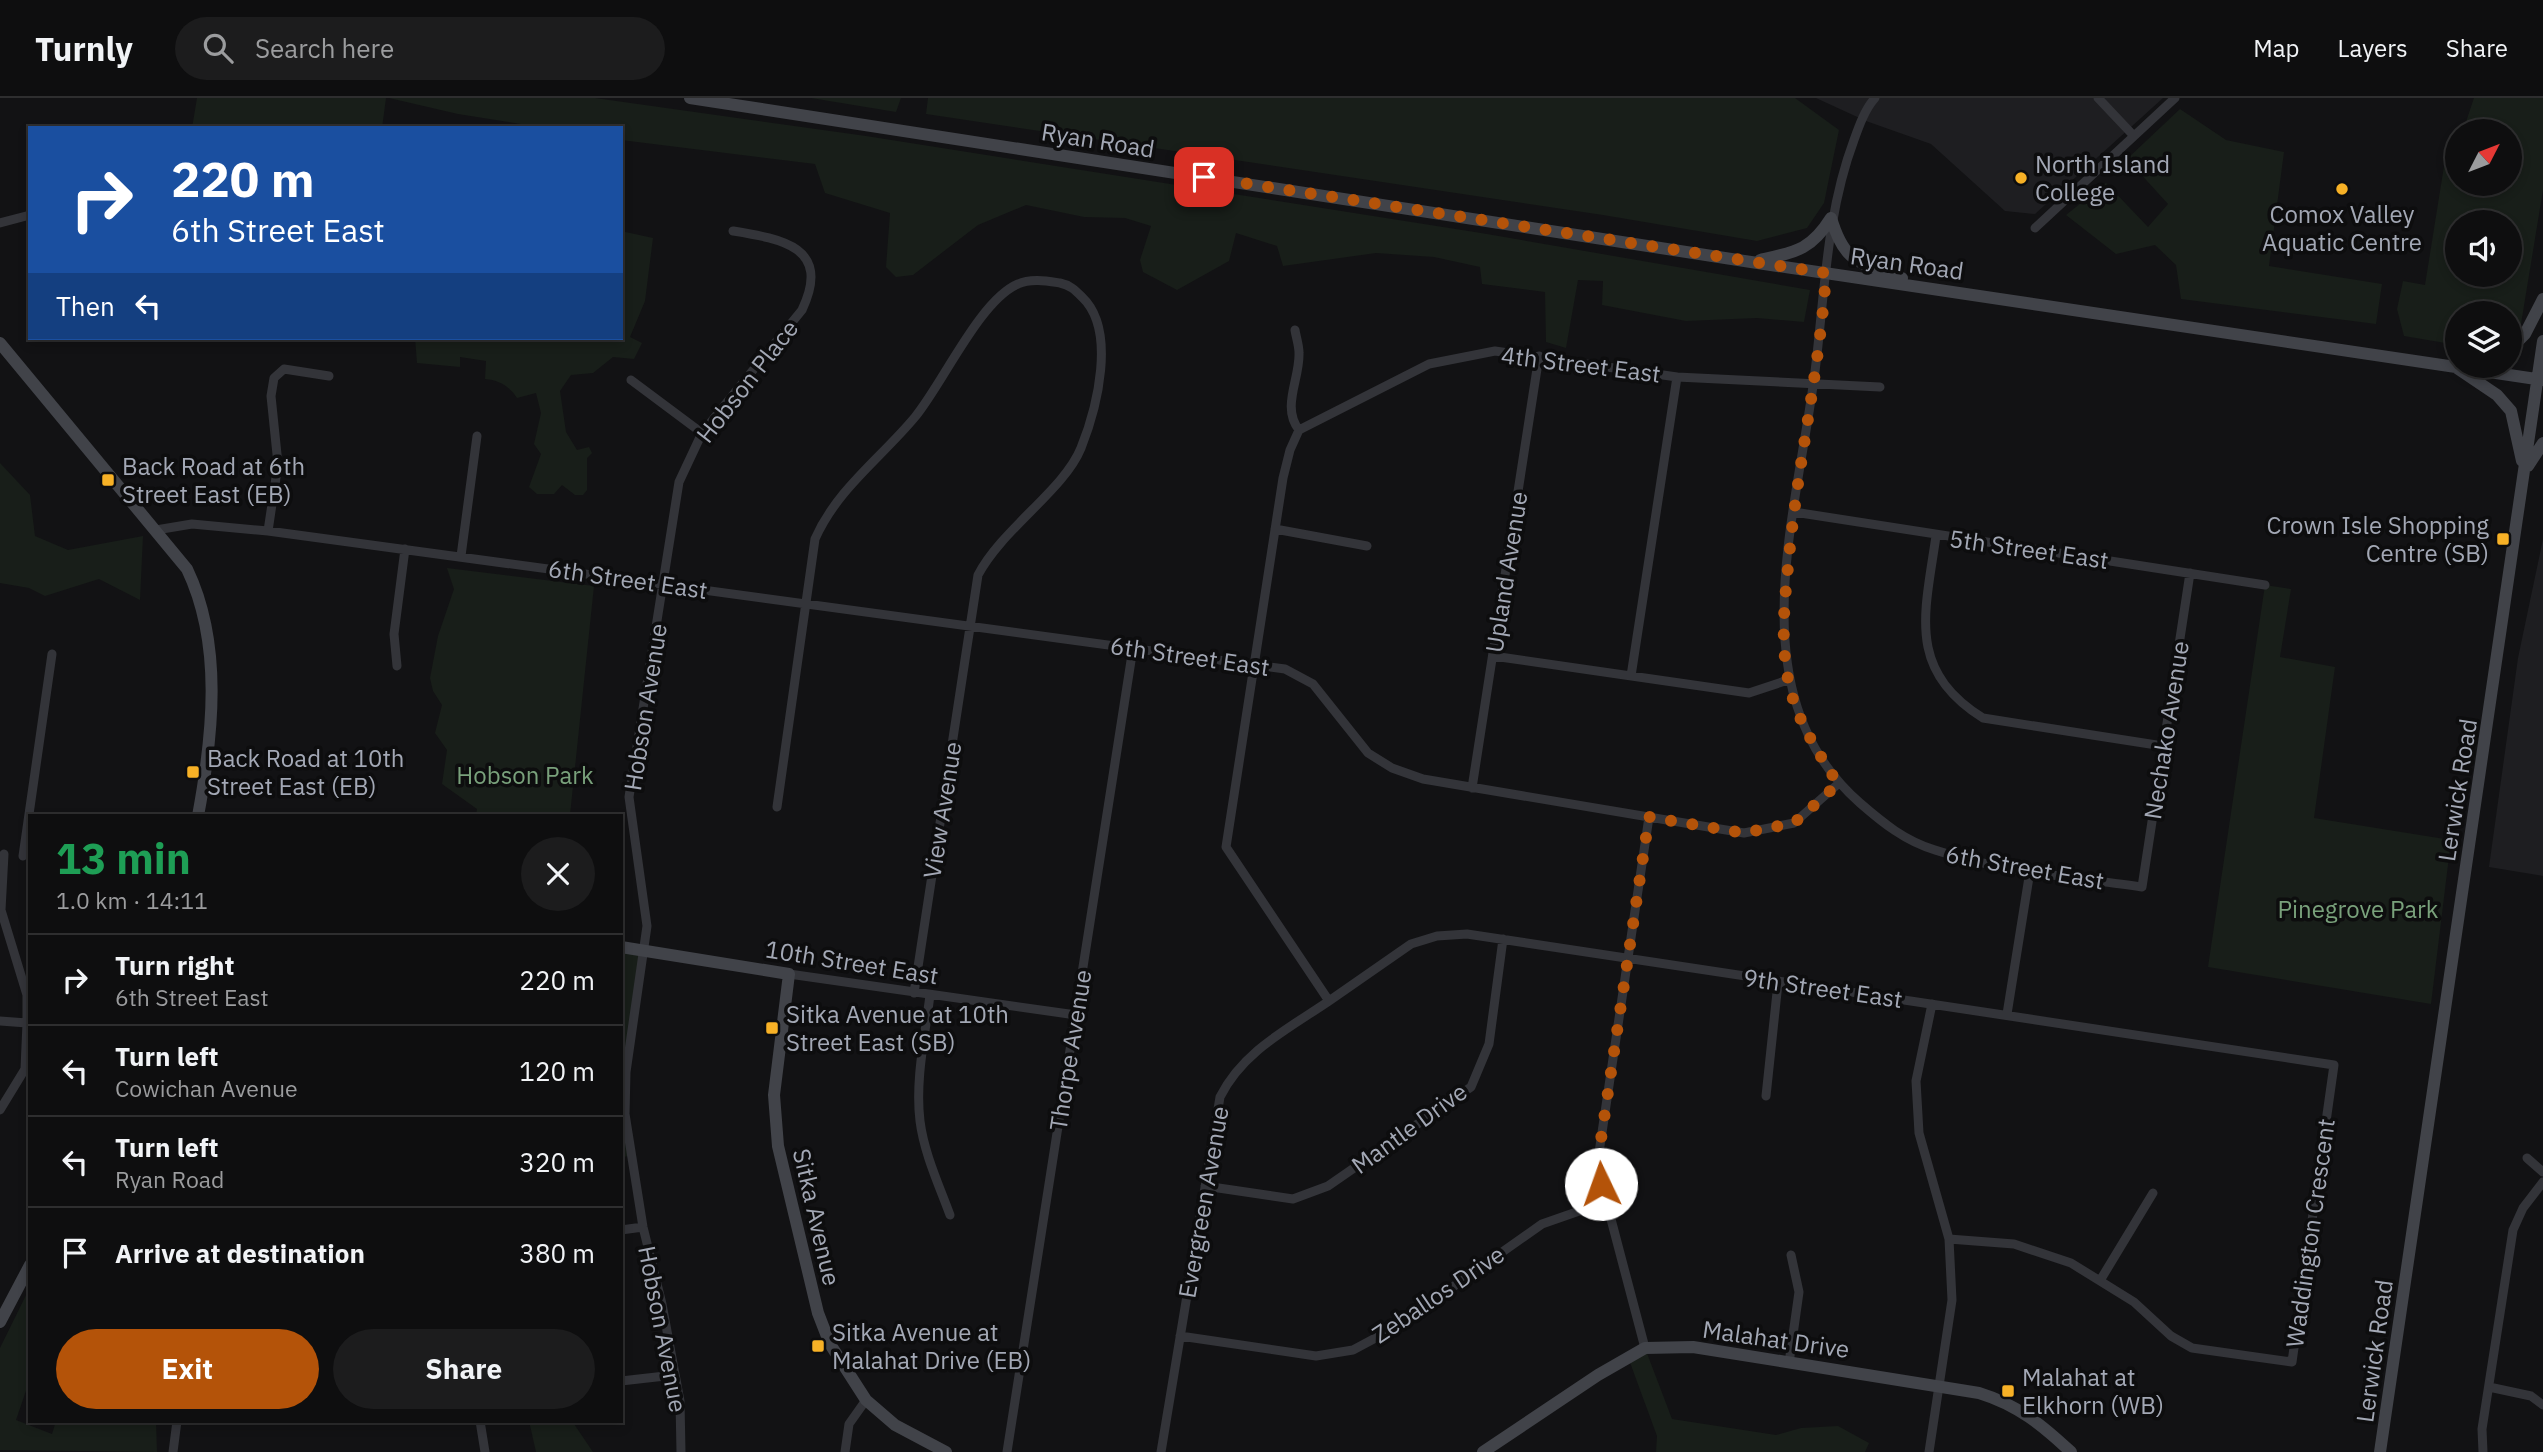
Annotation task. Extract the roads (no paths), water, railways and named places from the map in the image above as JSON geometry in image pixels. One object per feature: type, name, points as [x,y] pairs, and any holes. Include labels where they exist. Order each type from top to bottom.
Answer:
[{"type":"main road","name":"Ryan Road","points":[[690,98],[1751,262],[2445,364]]},
{"type":"main road","points":[[1751,262],[1801,250],[1821,234],[1831,218]]},
{"type":"main road","points":[[1831,218],[1839,244],[1853,260],[1925,287]]},
{"type":"main road","points":[[2522,337],[2543,299]]},
{"type":"main road","name":"Lerwick Road","points":[[2380,1452],[2524,472],[2541,380],[2543,341]]},
{"type":"main road","points":[[0,344],[187,569],[201,599],[211,671],[211,713],[206,772],[198,814]]},
{"type":"main road","name":"Ryan Road","points":[[2522,377],[2541,380]]},
{"type":"main road","points":[[2474,378],[2497,394],[2511,411],[2524,472]]},
{"type":"main road","points":[[2524,472],[2543,443]]},
{"type":"main road","name":"10th Street East","points":[[623,947],[789,974]]},
{"type":"main road","name":"Sitka Avenue","points":[[789,974],[774,1095],[778,1146],[818,1313],[830,1344],[866,1400]]},
{"type":"main road","points":[[0,1322],[28,1269]]},
{"type":"main road","name":"Malahat Drive","points":[[1486,1451],[1596,1376],[1646,1348],[1693,1347],[1940,1385],[2007,1402],[2032,1416],[2071,1452]]},
{"type":"main road","points":[[866,1400],[895,1424],[946,1452]]},
{"type":"street","points":[[1838,784],[1807,735],[1788,680],[1783,623],[1794,512],[1814,382],[1831,218],[1844,168],[1860,124],[1875,98]]},
{"type":"street","points":[[2098,98],[2133,135]]},
{"type":"street","points":[[2035,228],[2175,98]]},
{"type":"street","points":[[0,223],[28,216]]},
{"type":"street","name":"Hobson Place","points":[[664,584],[679,482],[702,433],[802,310],[812,289],[810,266],[798,248],[775,238],[733,231]]},
{"type":"street","name":"View Avenue","points":[[777,807],[815,539],[823,520],[836,501],[916,416],[994,302],[1019,283],[1042,280],[1069,285],[1090,305],[1100,325],[1102,355],[1087,430],[1079,452],[1056,482],[990,553],[978,575],[914,993]]},
{"type":"street","points":[[1295,330],[1299,354],[1290,408],[1292,422],[1299,430],[1285,468],[1252,664],[1226,847],[1329,1000]]},
{"type":"street","name":"4th Street East","points":[[1299,430],[1429,364],[1495,351],[1677,377],[1880,387]]},
{"type":"street","name":"Upland Avenue","points":[[1472,788],[1539,356]]},
{"type":"street","points":[[268,531],[278,464],[271,396],[274,378],[284,369],[329,376]]},
{"type":"street","points":[[1631,676],[1677,377]]},
{"type":"street","points":[[631,380],[702,433]]},
{"type":"street","points":[[461,556],[477,436]]},
{"type":"street","name":"5th Street East","points":[[1794,512],[2266,585]]},
{"type":"street","name":"6th Street East","points":[[156,530],[192,524],[268,531],[1285,669],[1313,684],[1368,753],[1392,768],[1423,779],[1744,833],[1794,823],[1838,784],[1891,830],[1933,850],[2031,871],[2142,887]]},
{"type":"street","points":[[1275,528],[1367,546]]},
{"type":"street","points":[[1936,536],[1925,617],[1926,643],[1932,667],[1960,703],[1983,718],[2163,746]]},
{"type":"street","points":[[397,666],[394,634],[405,549]]},
{"type":"street","name":"Nechako Avenue","points":[[2142,887],[2190,573]]},
{"type":"street","name":"Hobson Avenue","points":[[664,584],[629,797],[647,926],[626,1072],[625,1114],[643,1227],[662,1304],[680,1401],[681,1452]]},
{"type":"street","name":"Thorpe Avenue","points":[[1007,1452],[1133,648]]},
{"type":"street","points":[[31,814],[51,654]]},
{"type":"street","points":[[1493,656],[1749,693],[1788,680]]},
{"type":"street","points":[[1646,1348],[1597,1166],[1649,817]]},
{"type":"street","points":[[0,1110],[25,1069],[27,1023],[27,995],[1,910],[2,853],[26,857]]},
{"type":"street","points":[[2007,1014],[2031,871]]},
{"type":"street","name":"9th Street East","points":[[1329,1000],[1411,944],[1437,936],[1466,934],[2334,1065]]},
{"type":"street","name":"Mantle Drive","points":[[1205,1186],[1293,1199],[1328,1186],[1471,1087],[1489,1044],[1503,939]]},
{"type":"street","name":"10th Street East","points":[[789,974],[1076,1015]]},
{"type":"street","points":[[1766,1096],[1778,983]]},
{"type":"street","points":[[930,995],[919,1088],[920,1121],[930,1160],[950,1215]]},
{"type":"street","name":"Evergreen Avenue","points":[[1161,1452],[1220,1097],[1232,1074],[1251,1054],[1329,1000]]},
{"type":"street","points":[[1929,1452],[1952,1300],[1949,1238],[1919,1133],[1916,1081],[1932,1004]]},
{"type":"street","points":[[0,1021],[27,1023]]},
{"type":"street","name":"Waddington Crescent","points":[[1949,1238],[2014,1244],[2071,1263],[2101,1279],[2134,1302],[2171,1336],[2192,1348],[2292,1362],[2334,1065]]},
{"type":"street","points":[[2527,1158],[2543,1172]]},
{"type":"street","points":[[2483,1452],[2482,1429],[2513,1230],[2523,1208],[2543,1182]]},
{"type":"street","points":[[2101,1279],[2153,1193]]},
{"type":"street","name":"Zeballos Drive","points":[[1180,1336],[1316,1356],[1353,1350],[1396,1328],[1542,1224],[1605,1202]]},
{"type":"street","points":[[623,1230],[643,1227]]},
{"type":"street","points":[[1789,1363],[1799,1292],[1791,1255]]},
{"type":"street","points":[[623,1381],[674,1375]]},
{"type":"street","points":[[2489,1387],[2531,1396],[2543,1405]]},
{"type":"street","points":[[845,1452],[849,1424],[866,1400]]},
{"type":"street","points":[[173,1452],[177,1423]]},
{"type":"street","points":[[480,1423],[485,1452]]},
{"type":"place","name":"North Island College","points":[[2021,178]]},
{"type":"place","name":"Comox Valley Aquatic Centre","points":[[2342,189]]},
{"type":"place","name":"Back Road at 6th Street East (EB)","points":[[108,480]]},
{"type":"place","name":"Crown Isle Shopping Centre (SB)","points":[[2503,539]]},
{"type":"place","name":"Back Road at 10th Street East (EB)","points":[[193,772]]},
{"type":"place","name":"Sitka Avenue at 10th Street East (SB)","points":[[772,1028]]},
{"type":"place","name":"Sitka Avenue at Malahat Drive (EB)","points":[[818,1346]]},
{"type":"place","name":"Malahat at Elkhorn (WB)","points":[[2008,1391]]},
{"type":"park label","name":"Hobson Park","points":[[525,775]]},
{"type":"park label","name":"Pinegrove Park","points":[[2358,909]]}]
